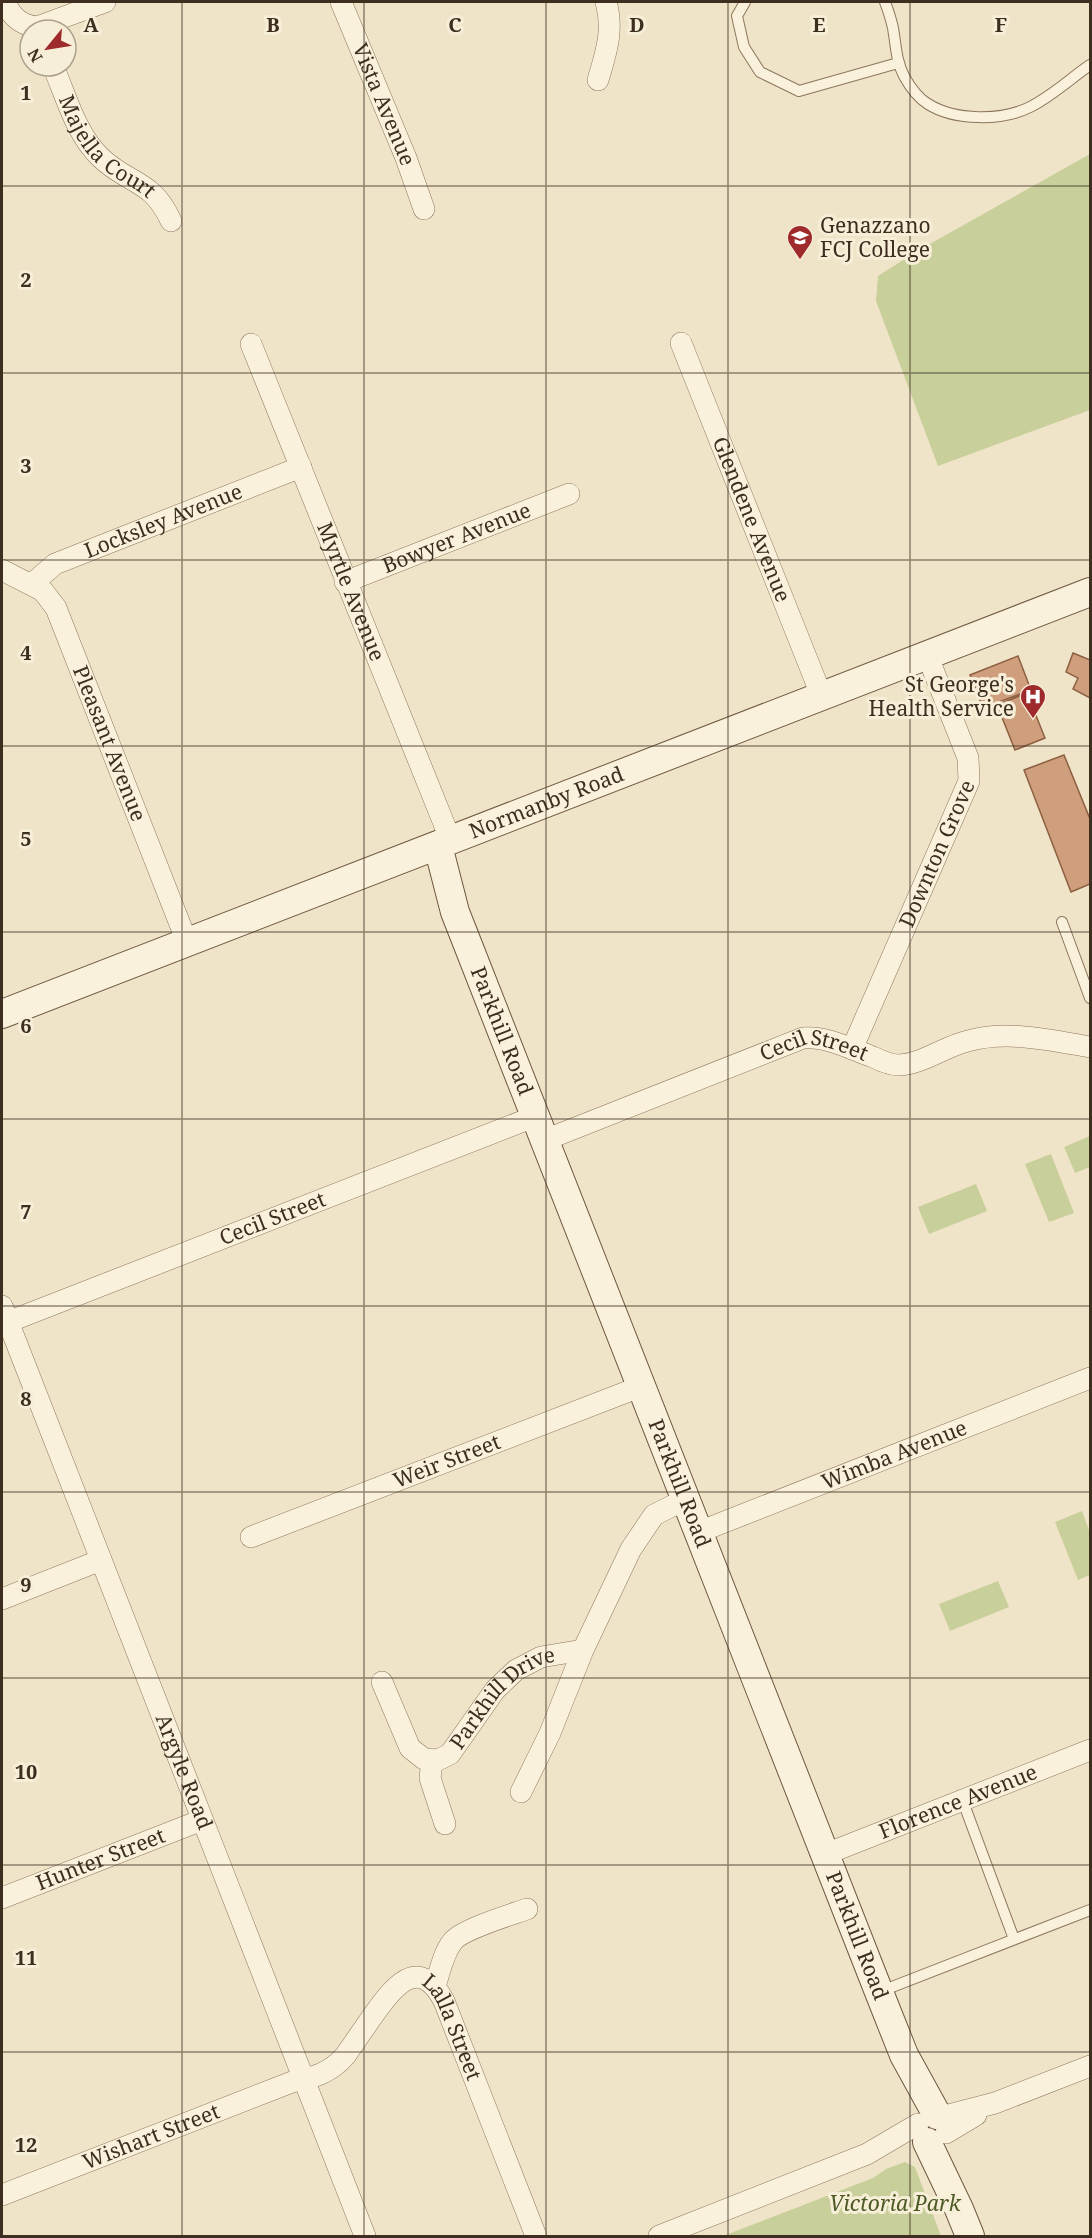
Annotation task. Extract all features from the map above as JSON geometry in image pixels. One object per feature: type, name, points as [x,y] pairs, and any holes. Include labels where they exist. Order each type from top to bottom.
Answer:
[{"type":"street","points":[[4,2],[18,21]]},
{"type":"street","points":[[64,18],[105,2]]},
{"type":"street","name":"Vista Avenue","points":[[341,2],[406,158],[424,209]]},
{"type":"street","points":[[598,80],[610,40],[611,27],[606,2]]},
{"type":"street","name":"Majella Court","points":[[58,78],[78,126],[91,147],[111,166],[153,192],[171,221]]},
{"type":"street","name":"Glendene Avenue","points":[[681,343],[822,697]]},
{"type":"street","name":"Myrtle Avenue","points":[[251,344],[345,582],[437,846]]},
{"type":"street","name":"Locksley Avenue","points":[[32,584],[55,564],[301,467]]},
{"type":"street","name":"Bowyer Avenue","points":[[345,582],[569,494]]},
{"type":"street","name":"Pleasant Avenue","points":[[2,570],[43,591],[56,608],[187,942]]},
{"type":"street","name":"Normanby Road","points":[[2,1014],[928,657],[1090,592]]},
{"type":"street","name":"Downton Grove","points":[[852,1049],[969,780],[968,758],[928,657]]},
{"type":"street","name":"Parkhill Road","points":[[437,846],[455,912],[826,1854],[932,2129],[970,2236]]},
{"type":"street","name":"Cecil Street","points":[[4,1315],[792,1042],[813,1037],[897,1065],[911,1063],[968,1040],[987,1038],[1024,1037],[1090,1047]]},
{"type":"street","name":"Argyle Road","points":[[4,1315],[364,2236]]},
{"type":"street","name":"Wimba Avenue","points":[[692,1515],[1090,1378]]},
{"type":"street","name":"Weir Street","points":[[251,1537],[642,1386]]},
{"type":"street","name":"Parkhill Drive","points":[[521,1792],[550,1733],[583,1650],[631,1549],[641,1536],[657,1525],[692,1515]]},
{"type":"street","points":[[2,1599],[101,1560]]},
{"type":"street","name":"Parkhill Drive","points":[[382,1682],[410,1748],[424,1759],[432,1761],[450,1754],[495,1690],[516,1670],[541,1657],[583,1650]]},
{"type":"street","name":"Florence Avenue","points":[[826,1854],[1090,1750]]},
{"type":"street","name":"Parkhill Drive","points":[[432,1761],[430,1778],[445,1824]]},
{"type":"street","name":"Hunter Street","points":[[2,1898],[202,1820]]},
{"type":"street","points":[[435,1986],[442,1963],[453,1941],[470,1931],[527,1909]]},
{"type":"street","name":"Lalla Street","points":[[303,2080],[337,2066],[396,1985],[420,1977],[426,1979],[435,1986],[444,2001],[536,2236]]},
{"type":"street","points":[[658,2236],[1090,2066]]},
{"type":"street","name":"Wishart Street","points":[[2,2195],[292,2082],[303,2080]]},
{"type":"lane","points":[[745,2],[737,16],[744,47],[760,72],[799,90],[898,63]]},
{"type":"lane","points":[[885,2],[893,26],[898,63],[909,85],[928,104],[961,115],[1007,114],[1032,106],[1090,65]]},
{"type":"lane","points":[[1062,922],[1090,998]]},
{"type":"lane","points":[[962,1799],[1014,1939]]},
{"type":"lane","points":[[879,1992],[1090,1910]]},
{"type":"green space","points":[[1090,154],[1090,410],[938,466],[876,301],[878,276],[919,250]]},
{"type":"green space","points":[[1090,1136],[1090,1167],[1075,1173],[1064,1147]]},
{"type":"green space","points":[[1051,1154],[1074,1213],[1049,1222],[1025,1164]]},
{"type":"green space","points":[[976,1184],[987,1211],[929,1234],[918,1207]]},
{"type":"green space","points":[[1082,1511],[1090,1533],[1090,1575],[1078,1580],[1055,1522]]},
{"type":"green space","points":[[998,1581],[1009,1607],[950,1631],[939,1604]]},
{"type":"green space","name":"Victoria Park","points":[[905,2162],[915,2167],[941,2236],[723,2236],[873,2178],[886,2169]]},
{"type":"building","points":[[1073,653],[1090,660],[1090,698],[1073,689],[1078,678],[1066,672]]},
{"type":"building","points":[[1018,656],[1031,690],[983,708],[970,675]]},
{"type":"building","points":[[1027,693],[1045,738],[1015,750],[997,705]]},
{"type":"building","points":[[1064,755],[1090,819],[1090,884],[1071,892],[1024,770]]},
{"type":"place","name":"Genazzano FCJ College","points":[[800,261]]},
{"type":"place","name":"St George's Health Service","points":[[1033,720]]}]
